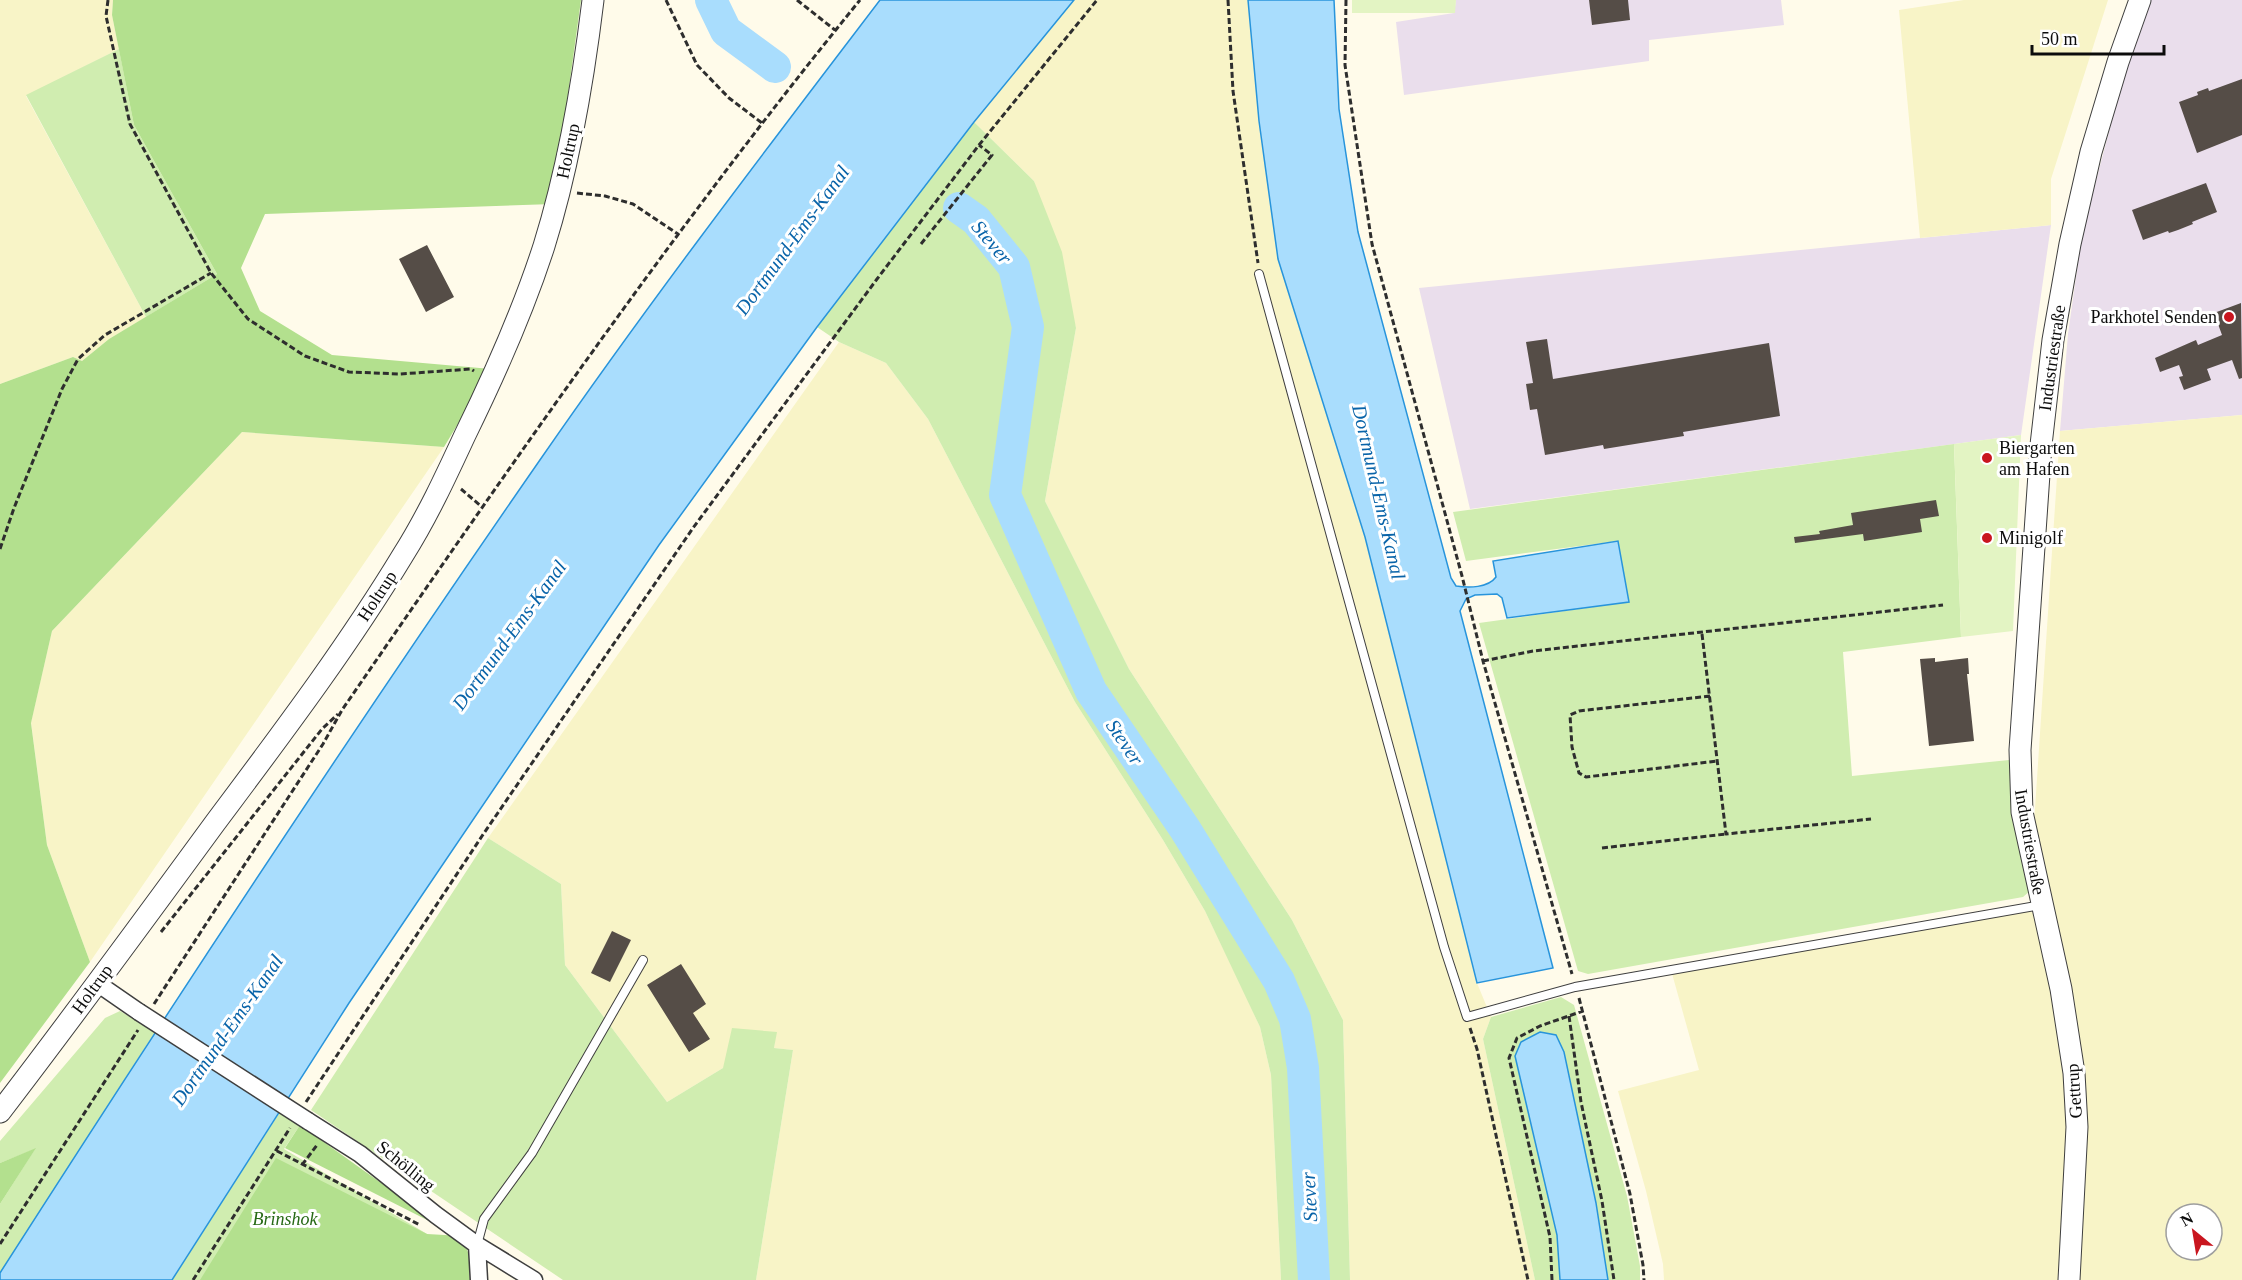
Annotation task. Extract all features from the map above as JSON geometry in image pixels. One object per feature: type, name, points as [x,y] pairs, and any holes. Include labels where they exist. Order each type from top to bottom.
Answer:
[{"type":"street","name":"Holtrup","points":[[0,1112],[363,619],[410,543],[442,483],[492,379],[520,314],[543,247],[560,190],[593,0]]},
{"type":"street","name":"Industriestraße","points":[[2041,905],[2022,812],[2020,757],[2029,597],[2043,422],[2053,340],[2080,198],[2104,107],[2140,0]]},
{"type":"street","name":"Gettrup","points":[[2041,905],[2061,989],[2074,1073],[2077,1127],[2069,1280]]},
{"type":"street","name":"Schölling","points":[[97,983],[360,1154],[477,1245],[534,1280]]},
{"type":"street","points":[[477,1245],[479,1280]]},
{"type":"lane","points":[[1260,274],[1444,947],[1467,1017],[1575,987],[2041,905]]},
{"type":"lane","points":[[477,1245],[484,1219],[532,1153],[643,960]]},
{"type":"path","points":[[108,0],[106,16],[129,124],[211,273],[248,319],[304,356],[349,372],[400,374],[471,369],[492,379]]},
{"type":"path","points":[[666,0],[697,65],[729,98],[762,123]]},
{"type":"path","points":[[797,0],[835,30]]},
{"type":"path","points":[[0,1244],[144,1015],[323,744],[342,710],[482,507],[678,234],[762,123],[860,0]]},
{"type":"path","points":[[311,1095],[482,836],[693,528],[979,145],[1097,0]]},
{"type":"path","points":[[1228,0],[1233,91],[1260,274]]},
{"type":"path","points":[[1346,0],[1345,65],[1372,244],[1484,661],[1582,1011],[1630,1194],[1644,1280]]},
{"type":"path","points":[[921,244],[992,155],[979,145]]},
{"type":"path","points":[[577,193],[605,196],[633,204],[678,234]]},
{"type":"path","points":[[0,549],[14,508],[58,400],[78,359],[105,335],[211,273]]},
{"type":"path","points":[[459,487],[482,507]]},
{"type":"path","points":[[1484,661],[1533,651],[1702,634],[1942,605]]},
{"type":"path","points":[[1702,634],[1726,834]]},
{"type":"path","points":[[1710,696],[1580,711],[1570,715],[1572,747],[1579,773],[1586,777],[1717,760]]},
{"type":"path","points":[[161,932],[322,729],[342,710]]},
{"type":"path","points":[[1602,848],[1871,819]]},
{"type":"path","points":[[1552,1280],[1550,1237],[1509,1058],[1517,1038],[1540,1026],[1582,1011]]},
{"type":"path","points":[[1569,1016],[1581,1102],[1602,1201],[1614,1280]]},
{"type":"path","points":[[1467,1017],[1477,1049],[1528,1280]]},
{"type":"path","points":[[302,1165],[319,1142]]},
{"type":"path","points":[[193,1280],[276,1150],[427,1229]]},
{"type":"shaded area","points":[[0,0],[113,0],[112,15],[119,49],[26,96],[146,317],[109,339],[82,361],[73,357],[0,384]]},
{"type":"shaded area","points":[[1074,0],[1248,0],[1259,121],[1278,259],[1365,537],[1477,983],[1491,1017],[1483,1039],[1535,1280],[1350,1280],[1343,1020],[1292,920],[1129,669],[1045,501],[1076,328],[1034,181],[974,122]]},
{"type":"shaded area","points":[[1456,0],[1781,0],[1784,25],[1649,40],[1649,61],[1404,95],[1396,22],[1454,13]]},
{"type":"shaded area","points":[[1964,0],[2108,0],[2051,179],[2051,225],[1920,238],[1899,10]]},
{"type":"shaded area","points":[[2150,0],[2242,0],[2242,415],[2060,431],[2068,334],[2082,234],[2127,63]]},
{"type":"shaded area","points":[[2051,225],[2021,435],[1470,509],[1419,288]]},
{"type":"shaded area","points":[[839,342],[886,363],[928,419],[1075,702],[1163,840],[1205,911],[1245,994],[1260,1027],[1271,1075],[1281,1280],[756,1280],[793,1050],[774,1048],[776,1032],[667,1102],[565,965],[561,884],[488,838]]},
{"type":"shaded area","points":[[2242,415],[2242,1280],[2077,1280],[2084,1127],[2034,824],[2060,431]]},
{"type":"shaded area","points":[[242,432],[444,447],[90,962],[47,845],[31,722],[52,631]]},
{"type":"shaded area","points":[[2025,910],[2034,913],[2039,921],[2069,1074],[2064,1280],[1664,1280],[1663,1264],[1646,1191],[1618,1091],[1699,1070],[1671,970]]},
{"type":"green space","points":[[113,0],[581,0],[553,204],[265,214],[241,268],[260,311],[332,355],[491,369],[444,447],[242,432],[52,631],[31,723],[47,845],[90,962],[0,1083],[0,384],[73,357],[82,361],[109,339],[217,274],[134,125],[112,15]]},
{"type":"green space","points":[[1352,0],[1456,0],[1455,13],[1352,13]]},
{"type":"green space","points":[[119,49],[134,125],[217,274],[146,317],[26,95]]},
{"type":"green space","points":[[974,122],[1034,181],[1062,252],[1076,328],[1045,501],[1129,669],[1292,920],[1343,1020],[1350,1280],[1281,1280],[1271,1075],[1260,1027],[1205,911],[1163,840],[1075,702],[928,419],[886,363],[839,342],[817,327]]},
{"type":"green space","name":"Minigolf","points":[[2021,435],[2013,631],[1961,637],[1954,444]]},
{"type":"green space","points":[[1954,444],[1961,637],[1843,652],[1852,776],[2009,760],[2013,810],[2031,890],[2023,897],[1588,974],[1578,971],[1479,623],[1629,602],[1618,541],[1466,561],[1453,512]]},
{"type":"green space","points":[[488,838],[561,884],[565,965],[667,1102],[723,1068],[732,1028],[777,1032],[774,1048],[793,1050],[756,1280],[563,1280],[311,1110]]},
{"type":"green space","points":[[1561,997],[1574,1005],[1627,1196],[1640,1266],[1640,1280],[1608,1280],[1596,1203],[1564,1052],[1557,1235],[1560,1280],[1535,1280],[1483,1039],[1491,1017]]},
{"type":"green space","points":[[120,1011],[155,1032],[0,1273],[0,1204],[35,1149],[0,1163],[0,1141],[105,1018]]},
{"type":"green space","name":"Brinshok","points":[[280,1112],[300,1125],[284,1149],[449,1247],[453,1280],[172,1280]]},
{"type":"green space","points":[[300,1125],[433,1220],[431,1222],[285,1148]]},
{"type":"green space","points":[[36,1148],[0,1204],[0,1163]]},
{"type":"green space","name":"Brinshok","points":[[276,1158],[427,1234],[462,1236],[469,1255],[470,1280],[200,1280]]},
{"type":"water","name":"Dortmund-Ems-Kanal","points":[[880,0],[1074,0],[974,122],[817,327],[659,545],[349,1003],[172,1280],[0,1280],[0,1273],[133,1067],[335,760],[473,558],[666,284]]},
{"type":"water","name":"Dortmund-Ems-Kanal","points":[[1248,0],[1334,0],[1339,109],[1358,232],[1451,578],[1456,586],[1478,586],[1493,581],[1496,577],[1493,561],[1618,541],[1629,602],[1507,618],[1502,598],[1497,594],[1475,595],[1466,599],[1460,611],[1553,968],[1477,983],[1365,537],[1278,259],[1259,121]]},
{"type":"water","points":[[1540,1032],[1556,1035],[1564,1052],[1596,1203],[1608,1280],[1560,1280],[1557,1235],[1515,1056],[1521,1042]]},
{"type":"building","points":[[1589,0],[1628,0],[1630,20],[1592,25]]},
{"type":"building","points":[[2242,79],[2242,135],[2197,153],[2179,102],[2198,95],[2197,92],[2208,88],[2209,91]]},
{"type":"building","points":[[2206,183],[2217,212],[2178,230],[2143,240],[2132,210]]},
{"type":"building","points":[[427,245],[454,297],[426,312],[399,259]]},
{"type":"building","points":[[2241,303],[2242,378],[2239,379],[2232,360],[2207,369],[2211,380],[2184,390],[2179,377],[2183,376],[2179,365],[2160,372],[2155,358],[2196,340],[2198,345],[2222,335],[2214,313]]},
{"type":"building","points":[[1547,339],[1553,379],[1769,343],[1780,416],[1683,432],[1684,436],[1604,449],[1603,445],[1545,455],[1537,409],[1530,410],[1526,384],[1533,383],[1526,342]]},
{"type":"building","points":[[1936,500],[1939,516],[1920,519],[1922,532],[1864,541],[1863,534],[1795,543],[1794,537],[1820,534],[1819,531],[1853,525],[1851,513]]},
{"type":"building","points":[[1935,658],[1935,662],[1968,658],[1969,674],[1967,674],[1974,741],[1929,746],[1920,659]]},
{"type":"building","points":[[612,931],[631,940],[610,982],[591,973]]},
{"type":"building","points":[[681,964],[706,1004],[693,1013],[710,1039],[689,1052],[647,985]]},
{"type":"waterway","name":"Stever","points":[[711,0],[726,31],[775,67]]},
{"type":"waterway","name":"Stever","points":[[959,208],[976,220],[1014,267],[1028,327],[1005,495],[1091,691],[1185,829],[1279,981],[1295,1019],[1303,1068],[1314,1280]]},
{"type":"place","name":"Parkhotel Senden","points":[[2229,317]]},
{"type":"place","name":"Biergarten am Hafen","points":[[1987,458]]},
{"type":"place","name":"Minigolf","points":[[1987,538]]}]
